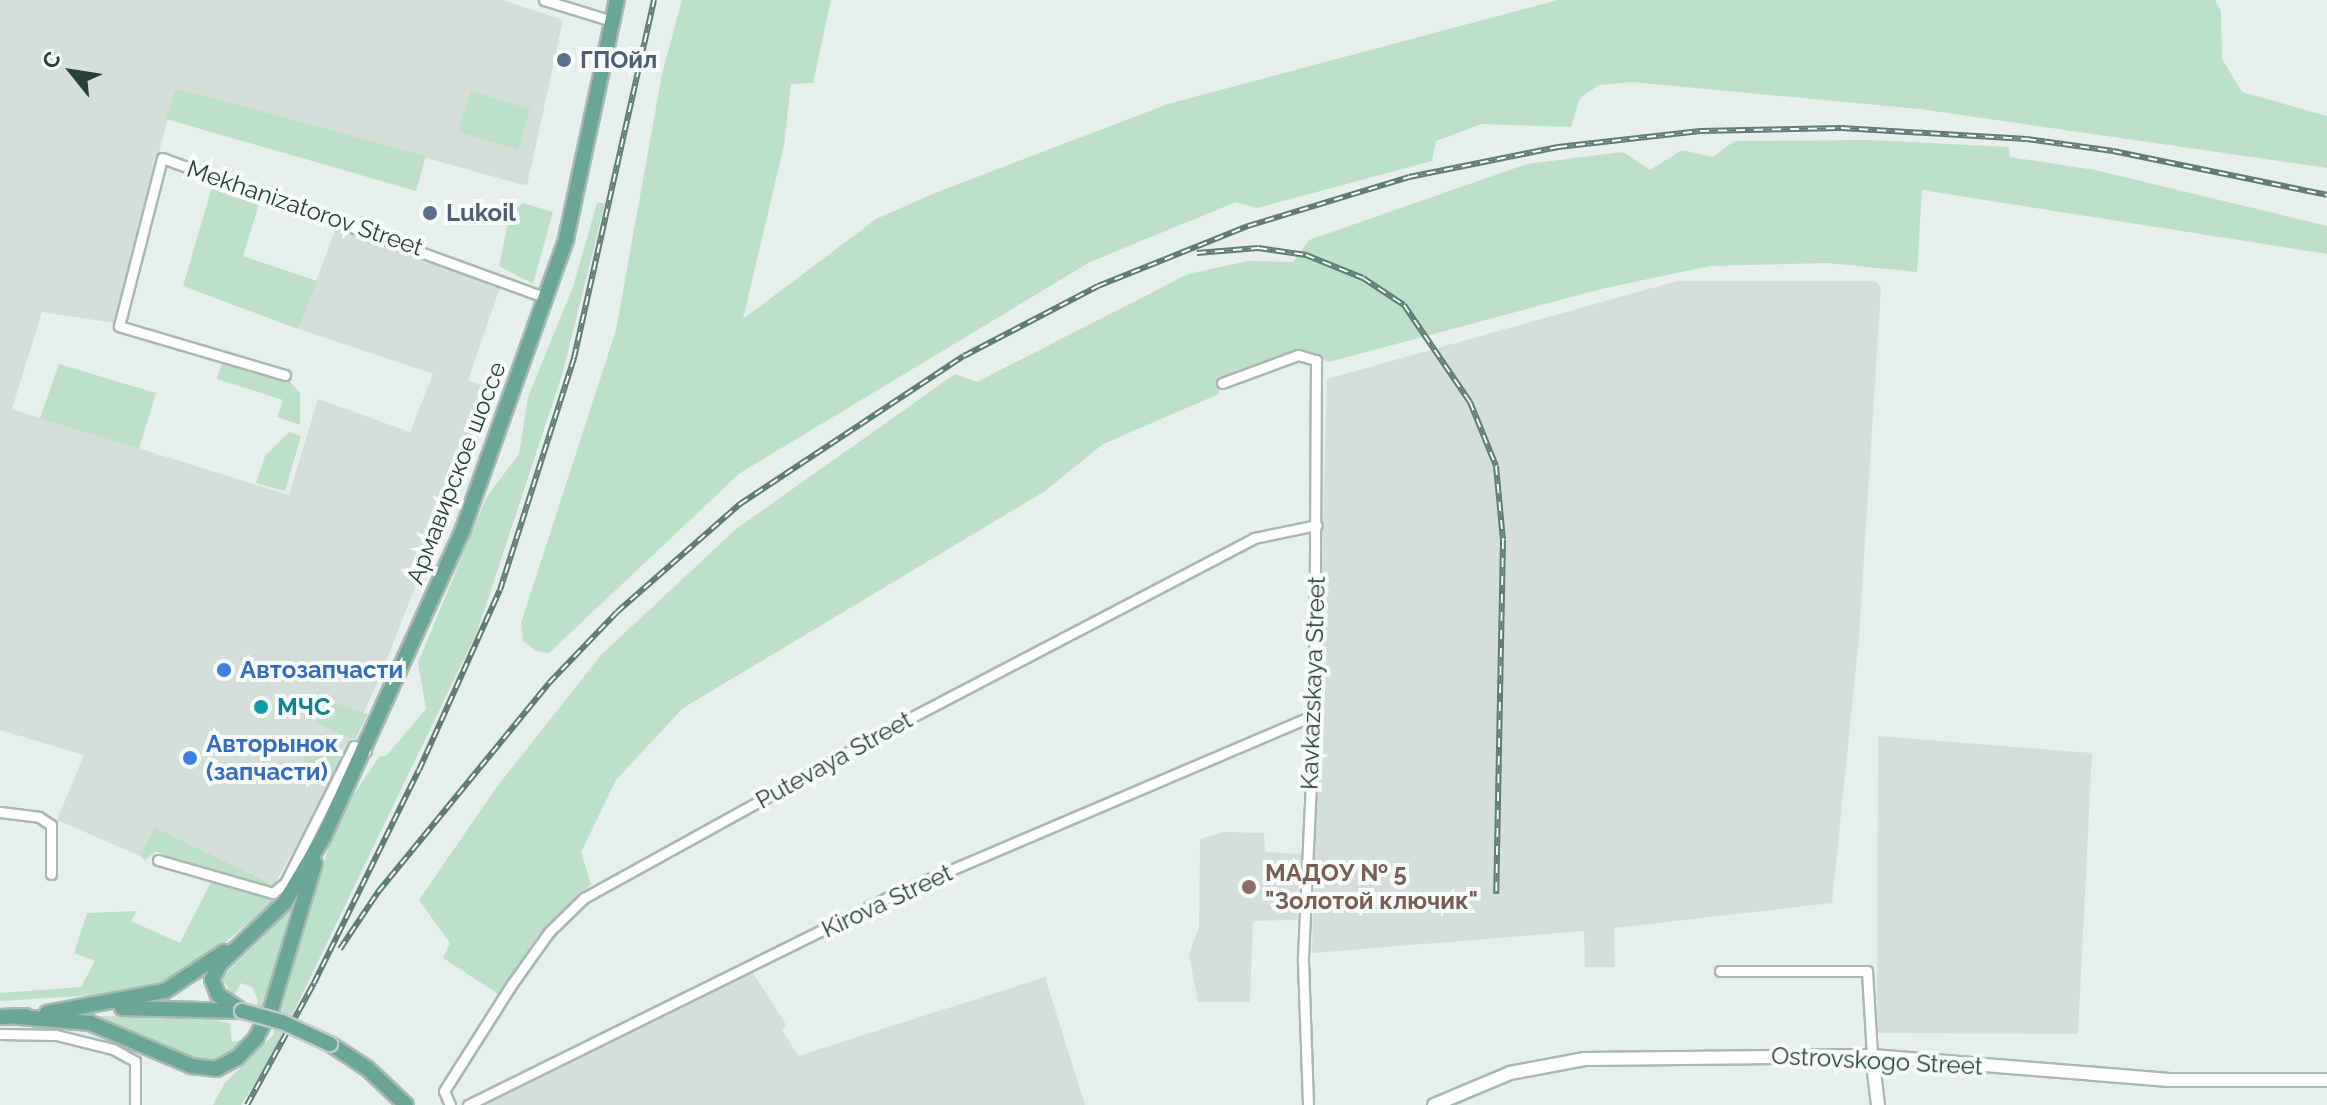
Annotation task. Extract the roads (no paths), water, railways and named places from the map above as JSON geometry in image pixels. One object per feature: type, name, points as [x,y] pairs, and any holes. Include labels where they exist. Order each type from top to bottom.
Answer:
[{"type":"main road","name":"Армавирское шоссе","points":[[257,929],[285,902],[324,836],[366,751],[463,529],[546,298],[575,205],[617,0]]},
{"type":"main road","points":[[0,1017],[90,1023],[192,1066],[216,1069],[237,1058],[256,1038],[272,1006],[324,836]]},
{"type":"main road","points":[[19,1017],[85,1008],[165,991],[257,929]]},
{"type":"main road","points":[[242,1011],[218,995],[212,979],[220,964],[257,929]]},
{"type":"main road","points":[[85,1008],[242,1011],[282,1022],[330,1044],[368,1069],[406,1105]]},
{"type":"street","points":[[544,0],[612,21]]},
{"type":"street","name":"Mekhanizatorov Street","points":[[285,375],[119,326],[162,158],[546,298]]},
{"type":"street","name":"Kavkazskaya Street","points":[[1222,383],[1298,355],[1316,360],[1314,715],[1303,961],[1308,1105]]},
{"type":"street","name":"Putevaya Street","points":[[450,1105],[444,1091],[512,984],[549,932],[584,898],[895,726],[1254,538],[1317,525]]},
{"type":"street","name":"Kirova Street","points":[[468,1105],[899,892],[1314,715]]},
{"type":"street","points":[[158,860],[273,893],[285,883],[354,746],[366,751]]},
{"type":"street","points":[[0,812],[39,817],[51,825],[51,874]]},
{"type":"street","points":[[1720,971],[1867,971],[1878,1105]]},
{"type":"street","points":[[0,1034],[84,1040],[135,1061],[135,1105]]},
{"type":"street","name":"Ostrovskogo Street","points":[[1434,1105],[1510,1073],[1573,1060],[1872,1056],[2169,1080],[2327,1080]]},
{"type":"railway","points":[[247,1105],[314,983],[419,770],[500,590],[574,358],[654,0]]},
{"type":"railway","points":[[340,949],[378,892],[549,683],[617,612],[740,504],[964,356],[1098,286],[1248,226],[1409,177],[1558,147],[1700,131],[1841,128],[2027,139],[2113,151],[2327,195]]},
{"type":"railway","points":[[1197,253],[1258,248],[1306,255],[1363,278],[1404,305],[1470,402],[1496,466],[1503,540],[1496,894]]},
{"type":"place","name":"ГПОйл","points":[[564,60]]},
{"type":"place","name":"Lukoil","points":[[430,213]]},
{"type":"place","name":"Автозапчасти","points":[[224,670]]},
{"type":"place","name":"МЧС","points":[[261,707]]},
{"type":"place","name":"Авторынок (запчасти)","points":[[190,758]]},
{"type":"place","name":"МАДОУ № 5 \"Золотой ключик\"","points":[[1249,887]]}]
